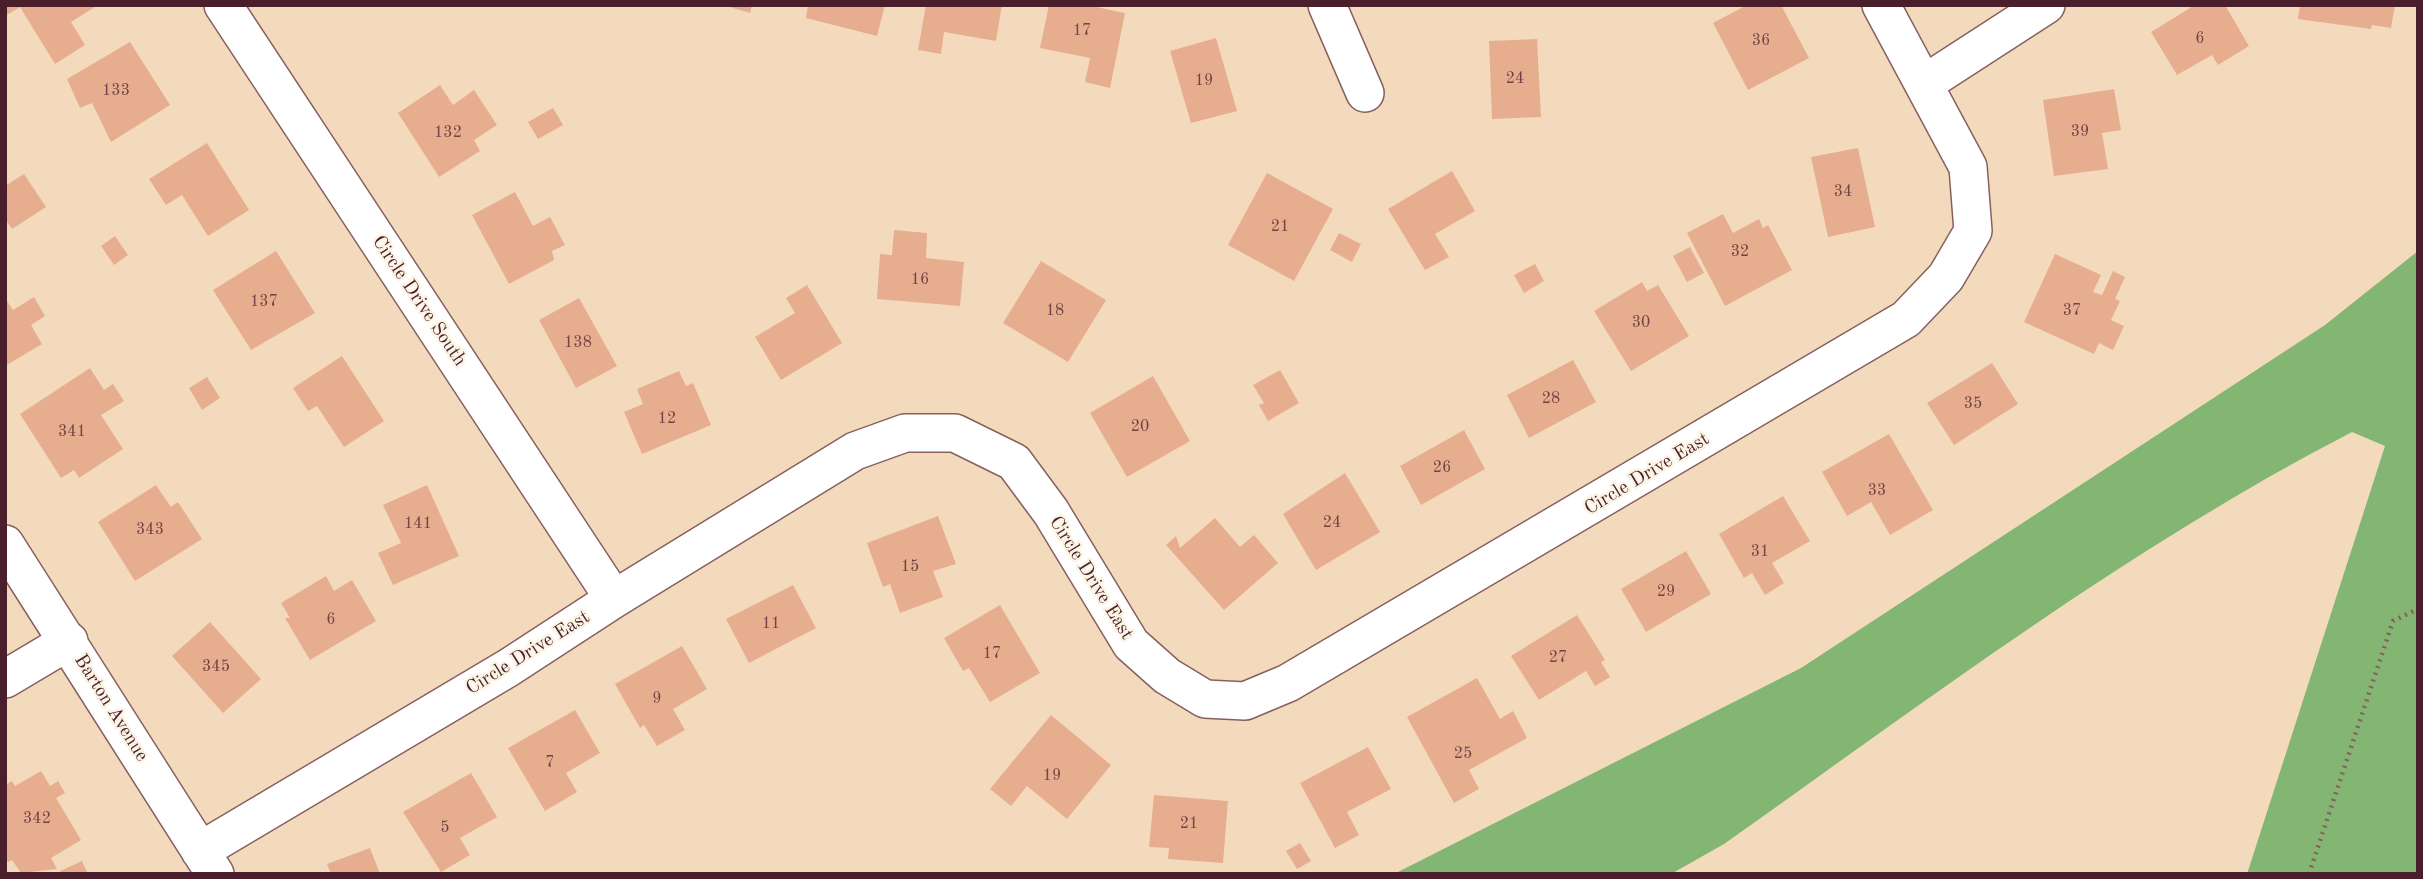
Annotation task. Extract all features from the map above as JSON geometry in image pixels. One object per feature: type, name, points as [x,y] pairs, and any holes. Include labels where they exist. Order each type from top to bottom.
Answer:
[{"type":"street","name":"Circle Drive South","points":[[223,5],[614,598]]},
{"type":"street","points":[[1327,5],[1365,93]]},
{"type":"street","name":"Circle Drive East","points":[[208,862],[614,598],[855,451],[905,433],[955,433],[1014,462],[1051,512],[1131,644],[1167,676],[1205,699],[1245,701],[1287,683],[1906,319],[1946,277],[1973,231],[1968,167],[1881,5]]},
{"type":"street","points":[[1924,84],[2046,5]]},
{"type":"street","name":"Barton Avenue","points":[[5,544],[208,862]]},
{"type":"street","points":[[5,679],[69,641]]},
{"type":"path","points":[[2309,874],[2393,621],[2418,609]]},
{"type":"green space","points":[[2418,251],[2418,874],[2247,874],[2385,446],[2352,432],[2269,477],[2109,575],[1724,844],[1671,874],[1394,874],[1801,668],[2325,325]]},
{"type":"building","points":[[5,5],[98,5],[71,22],[85,45],[55,64],[20,7],[5,16]]},
{"type":"building","points":[[723,5],[752,5],[750,13]]},
{"type":"building","points":[[808,5],[885,5],[877,36],[806,18]]},
{"type":"building","points":[[926,5],[1002,5],[996,41],[944,32],[941,54],[918,50]]},
{"type":"building","points":[[1049,5],[1087,5],[1125,13],[1110,88],[1085,82],[1090,58],[1040,48]]},
{"type":"building","points":[[1747,5],[1781,5],[1809,58],[1748,90],[1713,23]]},
{"type":"building","points":[[2195,5],[2225,5],[2249,46],[2218,65],[2212,55],[2177,75],[2151,32]]},
{"type":"building","points":[[2300,5],[2395,5],[2391,28],[2372,25],[2371,29],[2298,19]]},
{"type":"building","points":[[1216,38],[1237,111],[1191,123],[1170,51]]},
{"type":"building","points":[[1537,39],[1541,117],[1492,119],[1489,41]]},
{"type":"building","points":[[130,42],[170,105],[111,142],[92,103],[80,108],[67,79]]},
{"type":"building","points":[[440,85],[453,105],[474,90],[497,125],[474,140],[480,151],[439,177],[398,113]]},
{"type":"building","points":[[2114,89],[2121,130],[2102,133],[2108,169],[2054,176],[2043,100]]},
{"type":"building","points":[[553,108],[563,125],[538,139],[528,122]]},
{"type":"building","points":[[207,143],[249,210],[208,236],[182,195],[166,205],[149,179]]},
{"type":"building","points":[[1858,148],[1875,227],[1828,237],[1811,157]]},
{"type":"building","points":[[1452,171],[1475,211],[1435,234],[1449,257],[1425,270],[1388,209]]},
{"type":"building","points":[[1267,173],[1333,209],[1294,281],[1228,245]]},
{"type":"building","points":[[24,174],[46,207],[12,229],[5,219],[5,186]]},
{"type":"building","points":[[515,192],[533,226],[550,217],[565,245],[552,251],[554,260],[509,284],[472,215]]},
{"type":"building","points":[[1723,214],[1733,233],[1759,219],[1763,228],[1768,225],[1792,270],[1725,306],[1687,233]]},
{"type":"building","points":[[894,230],[927,233],[926,258],[964,262],[960,306],[877,299],[880,254],[892,255]]},
{"type":"building","points":[[1339,233],[1361,244],[1352,262],[1330,250]]},
{"type":"building","points":[[115,236],[128,255],[114,265],[101,246]]},
{"type":"building","points":[[1690,247],[1704,273],[1687,282],[1673,256]]},
{"type":"building","points":[[276,251],[315,313],[251,350],[213,290]]},
{"type":"building","points":[[2055,254],[2101,275],[2093,292],[2102,295],[2113,271],[2125,277],[2115,299],[2120,301],[2111,320],[2124,326],[2113,350],[2099,343],[2094,354],[2024,322]]},
{"type":"building","points":[[1041,261],[1106,300],[1068,362],[1003,323]]},
{"type":"building","points":[[1535,264],[1544,281],[1524,293],[1514,275]]},
{"type":"building","points":[[1642,282],[1647,291],[1658,285],[1689,336],[1631,371],[1594,311]]},
{"type":"building","points":[[807,285],[842,343],[781,380],[755,337],[795,313],[786,298]]},
{"type":"building","points":[[34,297],[45,316],[31,325],[42,344],[5,366],[5,298],[13,310]]},
{"type":"building","points":[[579,298],[617,366],[576,388],[539,320]]},
{"type":"building","points":[[342,356],[384,421],[344,447],[317,406],[308,411],[293,388]]},
{"type":"building","points":[[1573,360],[1596,402],[1529,438],[1507,395]]},
{"type":"building","points":[[1992,363],[2018,404],[1954,445],[1927,403]]},
{"type":"building","points":[[90,368],[104,390],[113,384],[124,401],[101,415],[123,449],[79,478],[74,470],[61,478],[20,414]]},
{"type":"building","points":[[1280,370],[1299,403],[1268,421],[1259,405],[1264,403],[1253,385]]},
{"type":"building","points":[[679,371],[686,386],[693,383],[711,425],[642,454],[624,412],[643,404],[637,389]]},
{"type":"building","points":[[1153,376],[1190,441],[1127,477],[1090,413]]},
{"type":"building","points":[[207,377],[220,398],[202,410],[189,388]]},
{"type":"building","points":[[1464,430],[1485,469],[1421,505],[1400,466]]},
{"type":"building","points":[[1889,434],[1933,510],[1890,535],[1871,502],[1847,516],[1822,472]]},
{"type":"building","points":[[1345,473],[1380,532],[1316,570],[1283,514]]},
{"type":"building","points":[[156,485],[171,507],[178,502],[202,539],[135,581],[98,522]]},
{"type":"building","points":[[427,485],[459,556],[393,585],[378,553],[401,543],[383,505]]},
{"type":"building","points":[[1783,496],[1810,541],[1772,563],[1784,583],[1765,595],[1752,573],[1744,578],[1719,534]]},
{"type":"building","points":[[938,516],[956,564],[933,571],[943,597],[900,613],[890,584],[883,587],[867,543]]},
{"type":"building","points":[[1215,518],[1240,547],[1254,535],[1278,563],[1224,610],[1166,545],[1176,536],[1180,548]]},
{"type":"building","points":[[1686,551],[1711,594],[1646,632],[1621,589]]},
{"type":"building","points":[[326,576],[334,591],[352,580],[376,621],[310,660],[285,618],[290,618],[281,603]]},
{"type":"building","points":[[793,585],[816,628],[749,663],[726,619]]},
{"type":"building","points":[[1000,605],[1040,673],[990,702],[969,668],[963,671],[944,638]]},
{"type":"building","points":[[1577,615],[1605,660],[1601,662],[1610,677],[1595,686],[1586,671],[1539,700],[1511,656]]},
{"type":"building","points":[[210,622],[261,679],[223,713],[172,656]]},
{"type":"building","points":[[682,646],[707,689],[673,709],[685,730],[657,746],[644,725],[640,728],[615,684]]},
{"type":"building","points":[[1477,678],[1500,719],[1513,711],[1527,738],[1469,770],[1479,789],[1454,803],[1407,717]]},
{"type":"building","points":[[575,710],[600,753],[566,773],[577,792],[545,811],[508,748]]},
{"type":"building","points":[[1051,715],[1111,765],[1067,819],[1027,786],[1011,806],[990,789]]},
{"type":"building","points":[[1368,747],[1391,789],[1347,812],[1359,835],[1335,848],[1300,783]]},
{"type":"building","points":[[41,771],[50,786],[58,781],[65,793],[56,798],[81,840],[51,858],[57,869],[21,873],[12,860],[8,862],[5,858],[5,785],[12,781],[15,786]]},
{"type":"building","points":[[471,773],[497,817],[460,838],[470,855],[441,872],[403,812]]},
{"type":"building","points":[[1154,795],[1228,801],[1223,863],[1168,859],[1169,848],[1149,847]]},
{"type":"building","points":[[1300,843],[1311,861],[1297,869],[1286,851]]},
{"type":"building","points":[[370,848],[380,874],[331,874],[327,864]]},
{"type":"building","points":[[82,861],[88,874],[61,874],[60,871]]}]
